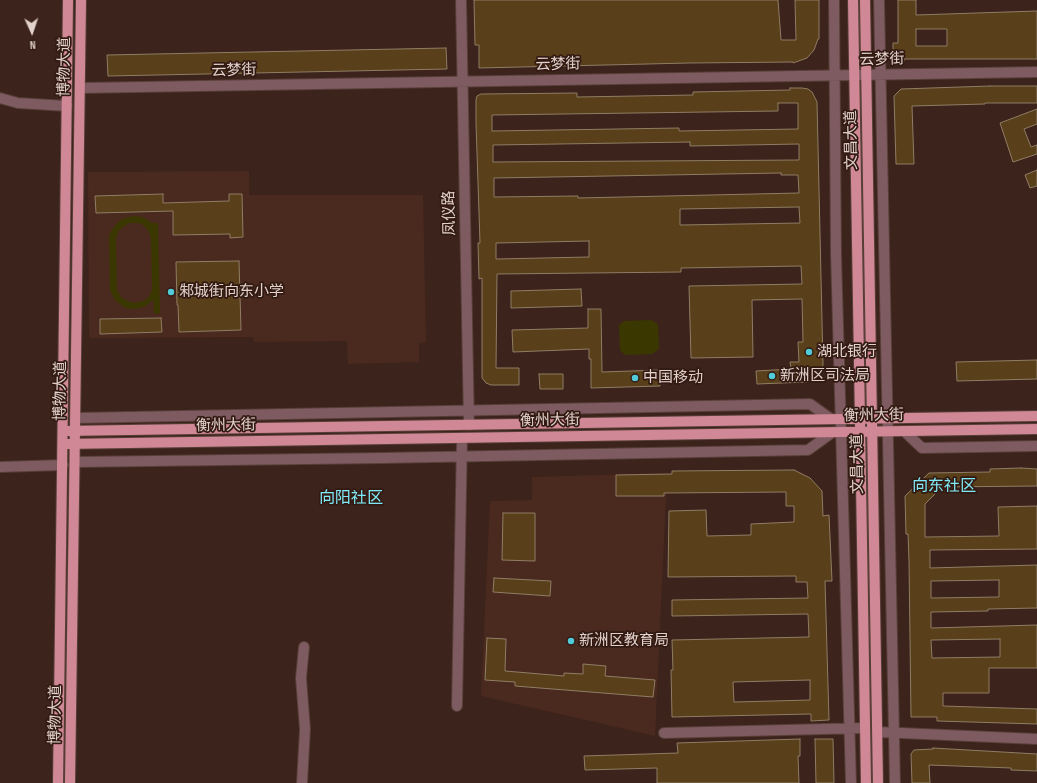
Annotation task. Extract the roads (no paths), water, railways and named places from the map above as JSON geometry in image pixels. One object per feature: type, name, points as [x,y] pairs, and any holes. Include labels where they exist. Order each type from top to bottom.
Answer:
[{"type":"main road","name":"博物大道","points":[[58,783],[64,431],[68,0]]},
{"type":"main road","name":"博物大道","points":[[70,783],[76,444],[81,0]]},
{"type":"main road","name":"文昌大道","points":[[853,0],[866,783]]},
{"type":"main road","name":"文昌大道","points":[[865,0],[878,783]]},
{"type":"main road","name":"衡州大街","points":[[64,431],[1037,416]]},
{"type":"main road","name":"衡州大街","points":[[63,444],[1037,429]]},
{"type":"street","name":"凤仪路","points":[[461,0],[469,425]]},
{"type":"street","points":[[834,0],[836,419],[851,783]]},
{"type":"street","points":[[879,0],[895,783]]},
{"type":"street","name":"云梦街","points":[[80,88],[1037,72]]},
{"type":"street","points":[[0,98],[18,103],[67,106]]},
{"type":"street","points":[[76,418],[810,404],[836,419]]},
{"type":"street","points":[[904,431],[922,448],[1037,446]]},
{"type":"street","points":[[75,462],[461,457],[808,450],[837,432]]},
{"type":"street","points":[[457,706],[462,438]]},
{"type":"street","points":[[0,467],[63,465]]},
{"type":"street","points":[[302,783],[305,729],[301,678],[304,647]]},
{"type":"street","points":[[664,733],[865,728]]},
{"type":"street","points":[[878,732],[1037,739]]},
{"type":"place","name":"邾城街向东小学","points":[[171,292]]},
{"type":"place","name":"湖北银行","points":[[809,352]]},
{"type":"place","name":"新洲区司法局","points":[[772,376]]},
{"type":"place","name":"中国移动","points":[[635,378]]},
{"type":"place","name":"新洲区教育局","points":[[571,641]]},
{"type":"district","name":"向东社区","points":[[944,487]]},
{"type":"district","name":"向阳社区","points":[[351,499]]}]
